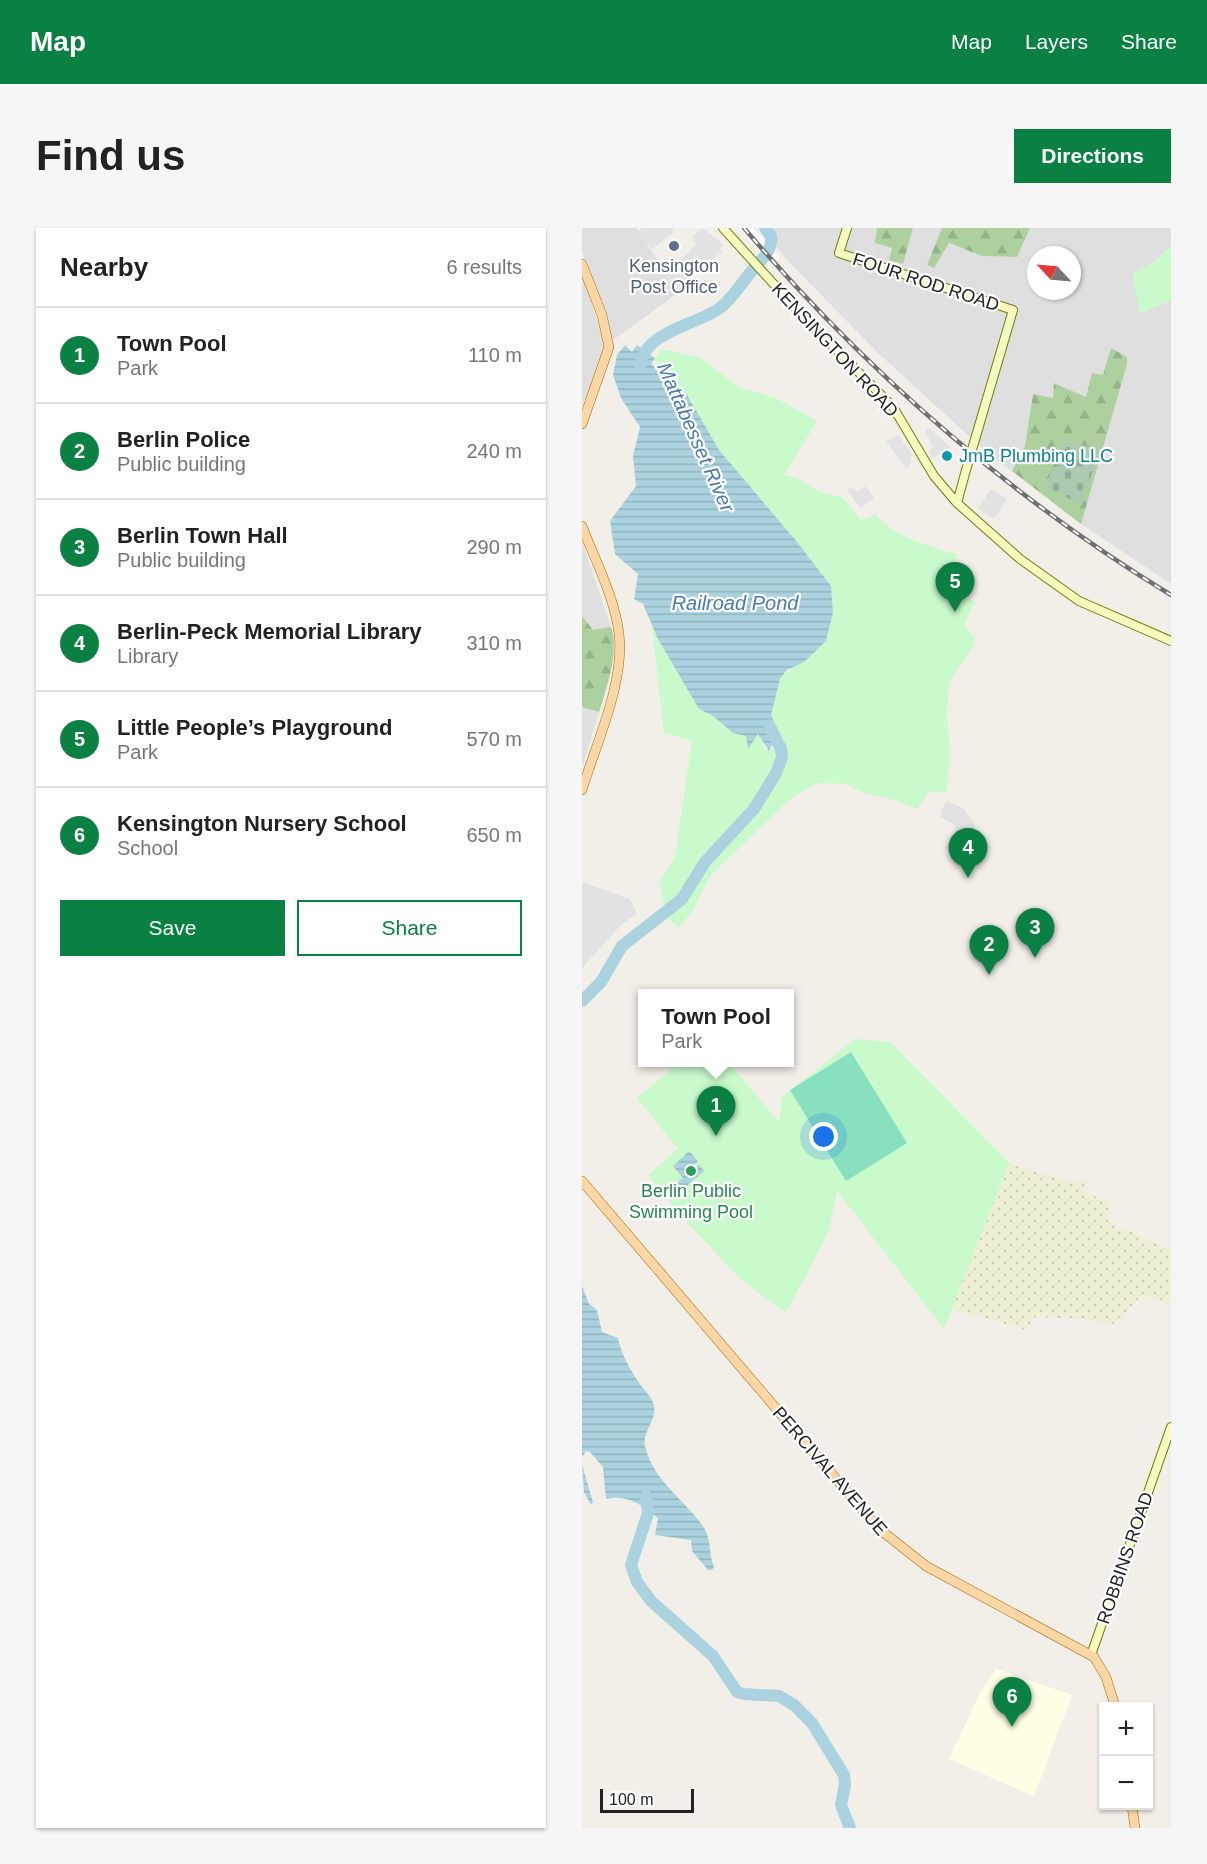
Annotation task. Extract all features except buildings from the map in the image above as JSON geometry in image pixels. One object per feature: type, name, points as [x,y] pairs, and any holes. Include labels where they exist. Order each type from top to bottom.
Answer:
[{"type":"main road","points":[[582,264],[602,315],[609,347],[582,424]]},
{"type":"main road","points":[[582,526],[613,609],[619,633],[620,653],[616,681],[582,790]]},
{"type":"main road","name":"PERCIVAL AVENUE","points":[[582,1181],[878,1528],[926,1566],[1091,1655],[1106,1677],[1114,1702]]},
{"type":"main road","points":[[1133,1810],[1135,1828]]},
{"type":"street","name":"KENSINGTON ROAD","points":[[723,228],[893,406],[934,476],[957,503],[1020,559],[1079,601],[1171,641]]},
{"type":"street","name":"FOUR ROD ROAD","points":[[847,228],[839,253],[1013,310],[957,503]]},
{"type":"street","name":"ROBBINS ROAD","points":[[1091,1655],[1171,1427]]},
{"type":"shaded area","points":[[582,228],[637,228],[678,293],[613,340],[582,251]]},
{"type":"shaded area","points":[[642,228],[675,228],[673,233],[652,249],[637,231]]},
{"type":"shaded area","points":[[702,228],[724,245],[720,249],[722,252],[677,288],[660,265],[669,260],[673,265],[685,256],[696,244],[692,237]]},
{"type":"shaded area","points":[[761,228],[877,228],[876,243],[892,248],[903,264],[913,228],[942,228],[928,265],[949,243],[982,256],[1017,257],[1030,228],[1171,228],[1171,246],[1153,263],[1140,313],[1171,300],[1171,584],[1081,524],[984,450],[877,352],[789,262]]},
{"type":"shaded area","points":[[582,275],[605,343],[592,386],[582,405]]},
{"type":"shaded area","points":[[929,428],[950,447],[933,458],[929,452],[933,447],[925,432]]},
{"type":"shaded area","points":[[898,435],[912,454],[910,465],[906,469],[886,441]]},
{"type":"shaded area","points":[[865,486],[874,498],[860,508],[847,490],[853,487],[857,492]]},
{"type":"shaded area","points":[[991,489],[1007,499],[994,519],[978,508]]},
{"type":"shaded area","points":[[582,541],[613,633],[612,657],[604,696],[582,768]]},
{"type":"shaded area","points":[[956,568],[965,568],[973,576],[966,594],[956,590],[958,583],[954,582],[952,588],[945,585],[950,573]]},
{"type":"shaded area","points":[[947,801],[963,808],[975,825],[975,831],[970,831],[965,840],[958,839],[955,825],[941,817],[941,810]]},
{"type":"shaded area","points":[[582,882],[630,899],[637,913],[620,926],[582,968]]},
{"type":"shaded area","points":[[1009,1163],[1071,1182],[1088,1180],[1084,1191],[1109,1203],[1110,1222],[1171,1250],[1171,1305],[1143,1295],[1113,1325],[1085,1319],[1035,1317],[1026,1330],[952,1309]]},
{"type":"shaded area","points":[[996,1669],[1072,1695],[1034,1796],[949,1759],[980,1693]]},
{"type":"green space","points":[[877,228],[913,228],[903,264],[889,260],[892,248],[875,243]]},
{"type":"green space","points":[[942,228],[1030,228],[1017,257],[982,256],[949,243],[934,268],[927,265]]},
{"type":"green space","points":[[1171,246],[1171,300],[1140,313],[1132,274],[1153,263]]},
{"type":"green space","points":[[1111,348],[1127,357],[1127,364],[1081,524],[1012,471],[1025,446],[1033,394],[1053,398],[1054,383],[1086,397],[1092,373],[1103,375]]},
{"type":"green space","points":[[661,349],[701,358],[738,387],[776,398],[817,421],[784,475],[798,479],[819,492],[842,497],[861,520],[875,514],[903,535],[957,554],[942,589],[975,601],[964,625],[975,638],[974,645],[949,682],[947,716],[950,752],[947,791],[928,793],[917,809],[895,800],[864,793],[845,784],[817,783],[790,799],[711,875],[693,910],[679,928],[667,917],[659,883],[675,857],[692,741],[664,733],[652,625],[699,709],[713,716],[733,733],[746,736],[747,743],[758,734],[767,751],[772,749],[778,732],[771,715],[780,679],[828,636],[833,613],[830,584],[719,450],[702,424],[692,400],[655,361]]},
{"type":"green space","points":[[1063,439],[1099,450],[1082,505],[1045,487]]},
{"type":"green space","points":[[582,616],[593,630],[611,627],[613,637],[611,670],[599,712],[582,707]]},
{"type":"green space","points":[[998,934],[1004,934],[1008,941],[1004,948],[998,948],[994,944],[994,938]]},
{"type":"green space","points":[[855,1039],[890,1042],[1009,1163],[944,1329],[837,1191],[829,1231],[786,1313],[740,1279],[681,1216],[648,1175],[678,1149],[637,1098],[674,1067],[732,1067],[779,1122],[782,1097]]},
{"type":"green space","points":[[851,1052],[907,1143],[846,1181],[790,1090]]},
{"type":"water","name":"Railroad Pond","points":[[625,345],[632,352],[637,345],[655,358],[651,364],[686,393],[719,450],[831,586],[833,613],[826,641],[804,662],[787,670],[780,679],[771,715],[778,732],[769,751],[758,734],[748,749],[746,736],[733,733],[713,716],[699,709],[658,639],[643,604],[634,599],[638,574],[615,554],[610,521],[636,486],[633,456],[640,427],[621,398],[613,375],[617,355]]},
{"type":"water","name":"Berlin Public Swimming Pool","points":[[689,1151],[698,1161],[690,1169],[692,1171],[699,1165],[704,1171],[682,1190],[676,1184],[683,1178],[673,1166]]},
{"type":"water","points":[[582,1286],[589,1304],[597,1310],[602,1332],[618,1338],[629,1367],[652,1400],[654,1411],[645,1441],[649,1459],[663,1481],[704,1528],[714,1567],[712,1570],[708,1570],[692,1551],[691,1540],[655,1535],[658,1518],[646,1509],[628,1499],[606,1499],[603,1467],[590,1452],[586,1451],[582,1457]]},
{"type":"water","points":[[582,1465],[593,1502],[591,1505],[584,1492]]},
{"type":"pier","points":[[739,228],[753,228],[780,258],[771,265]]},
{"type":"waterway","name":"Mattabesset River","points":[[640,366],[644,354],[661,337],[710,314],[730,299],[769,250],[771,236],[765,228]]},
{"type":"waterway","name":"Mattabesset River","points":[[582,1001],[601,982],[622,946],[682,899],[705,862],[754,809],[776,773],[782,757],[781,749],[769,725]]},
{"type":"waterway","name":"Mattabesset River","points":[[646,1496],[648,1513],[631,1565],[637,1582],[651,1601],[713,1656],[737,1692],[779,1696],[794,1705],[812,1723],[844,1775],[845,1785],[841,1805],[850,1828]]},
{"type":"railway","points":[[744,228],[840,332],[943,428],[997,474],[1054,516],[1111,557],[1171,595]]},
{"type":"place","name":"Kensington Post Office","points":[[674,246]]},
{"type":"place","name":"JmB Plumbing LLC","points":[[947,456]]},
{"type":"place","name":"Little People’s Playground","points":[[955,612]]},
{"type":"place","name":"Berlin-Peck Memorial Library","points":[[968,878]]},
{"type":"place","name":"Berlin Town Hall","points":[[1035,958]]},
{"type":"place","name":"Berlin Police","points":[[989,975]]},
{"type":"place","name":"Town Pool","points":[[716,1136]]},
{"type":"place","name":"Berlin Public Swimming Pool","points":[[691,1171]]},
{"type":"place","name":"Kensington Nursery School","points":[[1012,1727]]}]
